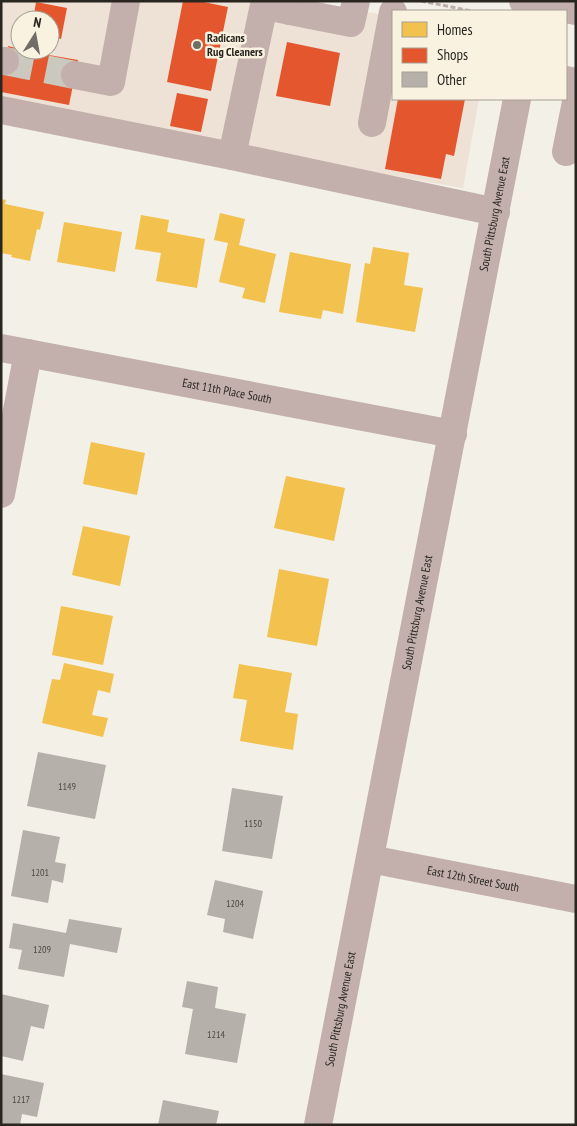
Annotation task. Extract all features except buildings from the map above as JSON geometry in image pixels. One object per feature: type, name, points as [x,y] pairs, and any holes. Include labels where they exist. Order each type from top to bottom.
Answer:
[{"type":"main road","points":[[531,4],[576,11]]},
{"type":"street","points":[[75,75],[111,82],[126,1]]},
{"type":"street","points":[[232,156],[264,6],[291,6],[351,22],[356,1]]},
{"type":"street","points":[[372,123],[392,17]]},
{"type":"street","name":"South Pittsburg Avenue East","points":[[318,1125],[517,100]]},
{"type":"street","points":[[566,152],[576,102]]},
{"type":"street","points":[[1,110],[232,156],[496,212]]},
{"type":"street","name":"East 11th Place South","points":[[1,348],[453,434]]},
{"type":"street","points":[[1,494],[28,353]]},
{"type":"street","name":"East 12th Street South","points":[[370,859],[576,899]]},
{"type":"path","points":[[422,1],[467,10]]},
{"type":"shaded area","points":[[1,1],[312,1],[392,17],[392,100],[479,100],[463,188],[332,165],[1,100]]},
{"type":"tunnel","points":[[5,61],[75,75]]},
{"type":"place","name":"Radicans Rug Cleaners","points":[[197,45]]}]
